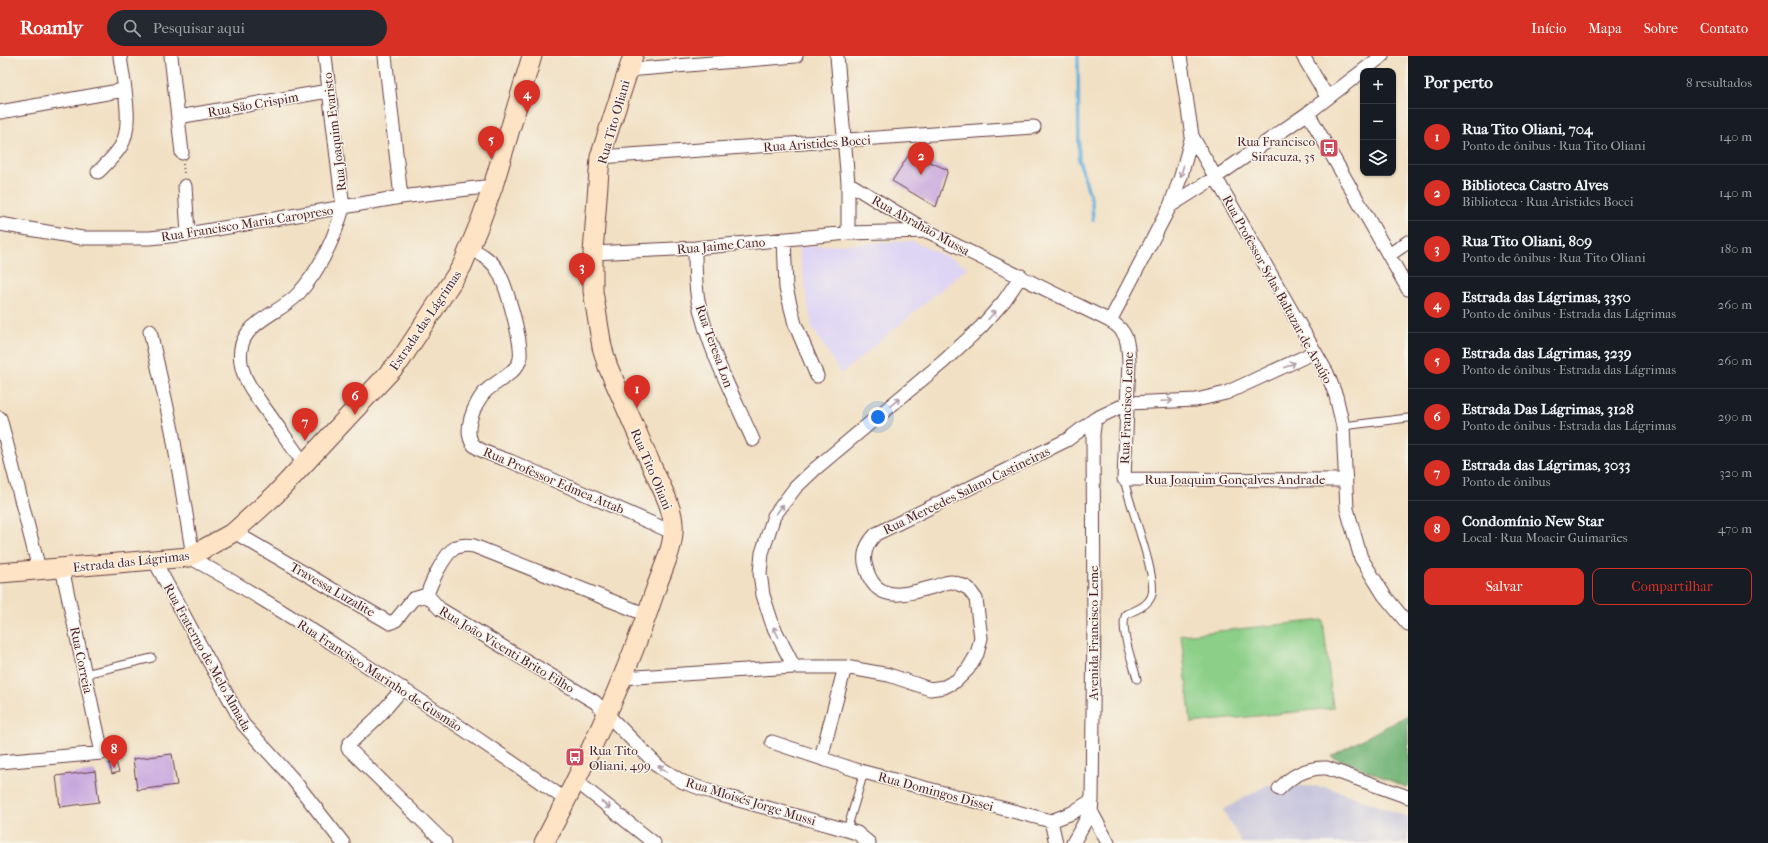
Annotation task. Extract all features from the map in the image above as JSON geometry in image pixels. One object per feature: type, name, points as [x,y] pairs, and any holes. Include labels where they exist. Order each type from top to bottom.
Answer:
[{"type":"street","points":[[98,172],[120,147],[126,134],[127,113],[120,56]]},
{"type":"street","points":[[171,56],[182,153]]},
{"type":"street","name":"Rua Joaquim Evaristo","points":[[325,56],[343,208]]},
{"type":"street","points":[[385,56],[401,198]]},
{"type":"street","name":"Estrada das Lágrimas","points":[[0,573],[191,556],[234,532],[275,496],[400,361],[462,266],[493,186],[532,56]]},
{"type":"street","points":[[631,63],[796,56]]},
{"type":"street","points":[[837,56],[848,183],[848,233]]},
{"type":"street","points":[[1110,321],[1170,206],[1181,176],[1192,136],[1180,56]]},
{"type":"street","points":[[1303,56],[1327,97]]},
{"type":"street","points":[[1170,206],[1216,177],[1308,113],[1382,56]]},
{"type":"street","name":"Rua Tito Oliani","points":[[544,843],[576,781],[622,678],[648,615],[674,533],[671,512],[608,367],[602,347],[592,291],[593,253],[600,157],[631,63]]},
{"type":"street","points":[[0,112],[124,90]]},
{"type":"street","name":"Rua São Crispim","points":[[178,117],[328,91]]},
{"type":"street","points":[[1308,113],[1408,289]]},
{"type":"street","name":"Rua Aristides Bocci","points":[[600,157],[1034,127]]},
{"type":"street","name":"Rua Professor Sylas Baltazar de Araújo","points":[[1192,136],[1327,373],[1336,396],[1343,426],[1347,509],[1361,558],[1384,595],[1408,624]]},
{"type":"street","name":"Rua Abrahão Mussa","points":[[848,183],[927,231],[1110,321]]},
{"type":"street","points":[[185,186],[188,234]]},
{"type":"street","name":"Rua Francisco Maria Caropreso","points":[[0,224],[82,238],[150,238],[188,234],[401,198],[493,186]]},
{"type":"street","points":[[305,465],[250,386],[242,369],[241,351],[247,333],[256,324],[297,295],[310,278],[330,245],[338,227],[343,208]]},
{"type":"street","name":"Rua Jaime Cano","points":[[593,253],[695,248],[848,233],[927,231]]},
{"type":"street","points":[[784,239],[786,288],[795,324],[817,376]]},
{"type":"street","points":[[1389,255],[1408,242]]},
{"type":"street","name":"Rua Professor Edmea Attab","points":[[470,248],[493,264],[498,271],[513,314],[521,348],[519,363],[514,369],[486,391],[477,402],[471,417],[469,431],[473,444],[486,452],[517,464],[674,533]]},
{"type":"street","name":"Rua Teresa Lon","points":[[695,248],[695,275],[699,301],[705,323],[715,352],[753,440]]},
{"type":"street","points":[[794,667],[773,626],[763,595],[760,573],[762,553],[774,516],[795,488],[815,469],[943,362],[981,327],[1004,301],[1021,276]]},
{"type":"street","name":"Rua Francisco Leme","points":[[1110,321],[1119,326],[1124,332],[1128,345],[1128,403],[1124,479]]},
{"type":"street","points":[[150,331],[172,430],[191,556]]},
{"type":"street","points":[[1128,403],[1196,400],[1226,394],[1315,352]]},
{"type":"street","name":"Rua Mercedes Salano Castineiras","points":[[622,678],[794,667],[845,667],[889,675],[930,689],[944,687],[960,677],[968,669],[977,654],[981,638],[976,599],[968,588],[950,582],[908,593],[891,595],[880,591],[867,574],[864,561],[870,541],[876,534],[887,528],[1067,440],[1095,419],[1128,403]]},
{"type":"street","points":[[0,418],[39,569]]},
{"type":"street","name":"Avenida Francisco Leme","points":[[1073,843],[1091,805],[1094,624],[1093,434],[1095,419]]},
{"type":"street","name":"Rua Joaquim Gonçalves Andrade","points":[[1124,479],[1346,480]]},
{"type":"street","name":"Travessa Luzalite","points":[[234,532],[390,623],[396,620],[413,599],[427,595]]},
{"type":"street","name":"Rua João Vicenti Brito Filho","points":[[607,713],[595,702],[440,609],[427,595],[436,574],[449,553],[456,547],[468,545],[474,546],[648,615]]},
{"type":"street","name":"Rua Francisco Marinho de Gusmão","points":[[191,556],[403,688],[566,800]]},
{"type":"street","name":"Rua Fraterno de Melo Almada","points":[[154,560],[243,724],[276,760],[343,843]]},
{"type":"street","name":"Rua Correia","points":[[0,762],[102,753],[62,568]]},
{"type":"street","points":[[821,758],[845,667]]},
{"type":"street","points":[[403,688],[378,716],[349,744],[348,748],[446,843]]},
{"type":"street","name":"Rua Mloisés Jorge Mussi","points":[[607,713],[659,767],[683,782],[717,794],[847,830],[861,835],[869,843]]},
{"type":"street","name":"Rua Domingos Dissei","points":[[772,742],[864,772],[1051,821]]},
{"type":"street","points":[[1279,789],[1294,775],[1307,770],[1323,768],[1408,797]]},
{"type":"street","points":[[576,781],[654,843]]},
{"type":"street","points":[[1056,843],[1051,821],[1091,805],[1108,843]]},
{"type":"lane","points":[[1343,426],[1408,418]]},
{"type":"lane","points":[[1124,479],[1152,578],[1151,597],[1137,610],[1126,614],[1124,619],[1125,632],[1137,679]]},
{"type":"lane","points":[[85,674],[152,658]]},
{"type":"lane","points":[[847,830],[864,772]]},
{"type":"path","points":[[182,153],[185,186]]},
{"type":"shaded area","points":[[913,241],[968,267],[841,374],[812,327],[798,247]]},
{"type":"shaded area","points":[[1267,785],[1327,787],[1408,817],[1408,843],[1242,843],[1223,810]]},
{"type":"green space","points":[[1323,620],[1333,708],[1191,723],[1181,635]]},
{"type":"green space","points":[[1408,715],[1408,788],[1331,756]]},
{"type":"building","points":[[910,153],[948,170],[936,207],[892,181]]},
{"type":"building","points":[[172,754],[177,785],[137,790],[133,759]]},
{"type":"building","points":[[116,762],[119,772],[112,774],[109,763]]},
{"type":"building","points":[[95,771],[99,802],[60,807],[56,776]]},
{"type":"waterway","points":[[1078,56],[1079,160],[1092,202],[1093,220]]},
{"type":"place","name":"Estrada das Lágrimas, 3350","points":[[527,113]]},
{"type":"place","name":"Rua Francisco Siracuza, 35","points":[[1329,148]]},
{"type":"place","name":"Estrada das Lágrimas, 3239","points":[[491,159]]},
{"type":"place","name":"Biblioteca Castro Alves","points":[[921,175]]},
{"type":"place","name":"Rua Tito Oliani, 809","points":[[582,286]]},
{"type":"place","name":"Rua Tito Oliani, 704","points":[[637,408]]},
{"type":"place","name":"Estrada Das Lágrimas, 3128","points":[[355,415]]},
{"type":"place","name":"Estrada das Lágrimas, 3033","points":[[305,441]]},
{"type":"place","name":"Rua Tito Oliani, 499","points":[[575,757]]},
{"type":"place","name":"Condomínio New Star","points":[[114,768]]}]
